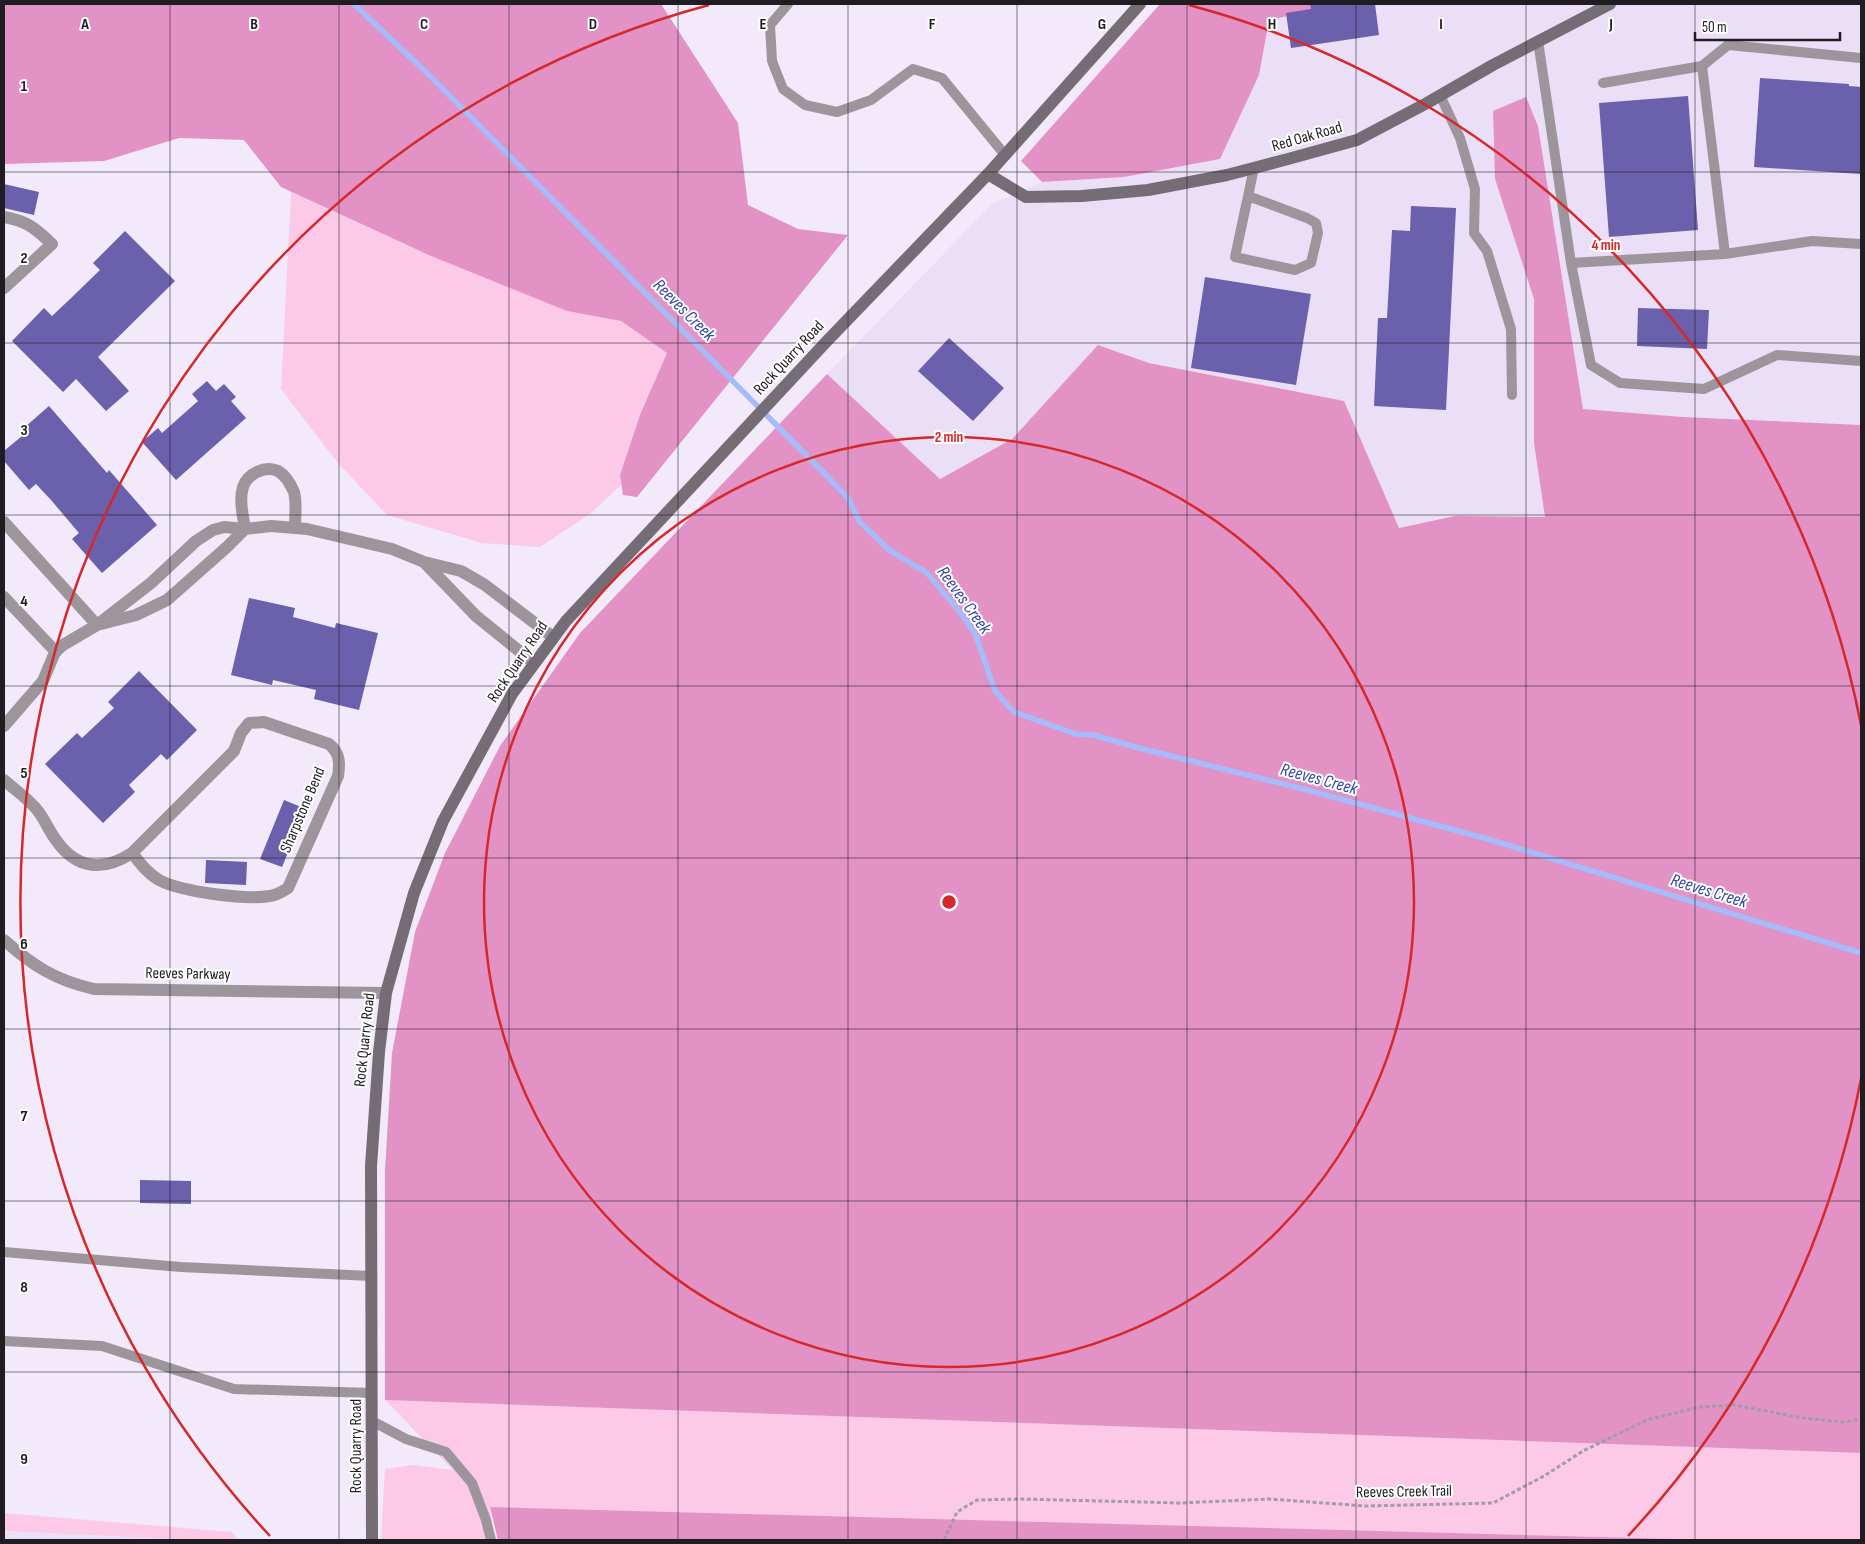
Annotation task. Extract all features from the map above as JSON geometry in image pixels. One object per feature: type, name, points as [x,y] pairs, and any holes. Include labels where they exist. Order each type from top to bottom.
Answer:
[{"type":"street","name":"Rock Quarry Road","points":[[372,1540],[371,1166],[379,1052],[386,993],[414,893],[443,821],[512,694],[566,621],[827,341],[988,174],[1140,4]]},
{"type":"street","name":"Red Oak Road","points":[[988,174],[1026,197],[1082,196],[1148,190],[1227,175],[1357,140],[1493,64],[1610,4]]},
{"type":"street","points":[[4,217],[29,224],[52,244],[4,288]]},
{"type":"street","points":[[97,625],[136,615],[168,600],[227,547],[244,529],[242,500],[244,485],[249,477],[256,472],[265,470],[278,472],[290,484],[295,500],[295,527]]},
{"type":"street","points":[[4,522],[97,625]]},
{"type":"street","points":[[4,726],[43,681],[56,652],[63,645],[97,625],[151,583],[196,541],[213,530],[224,527],[244,529],[271,526],[295,527],[392,549],[424,562],[462,571],[553,638]]},
{"type":"street","points":[[424,562],[465,606],[534,663]]},
{"type":"street","points":[[4,597],[56,652]]},
{"type":"street","name":"Sharpstone Bend","points":[[4,780],[32,804],[63,850],[70,857],[79,862],[94,865],[112,863],[132,853],[234,751],[241,732],[249,723],[264,722],[329,744],[335,749],[338,756],[338,776],[288,888],[277,894],[253,897],[190,891],[178,888],[152,876],[132,853]]},
{"type":"street","name":"Reeves Parkway","points":[[4,940],[44,972],[74,984],[94,989],[386,993]]},
{"type":"lane","points":[[788,4],[770,24],[772,61],[783,89],[805,105],[837,112],[871,100],[913,68],[942,78],[1005,155]]},
{"type":"lane","points":[[1538,42],[1571,263],[1591,365],[1620,383],[1704,389],[1777,355],[1861,361]]},
{"type":"lane","points":[[1603,82],[1702,66],[1728,45],[1861,58]]},
{"type":"lane","points":[[1702,66],[1724,254]]},
{"type":"lane","points":[[1440,95],[1460,138],[1475,190],[1474,233],[1487,251],[1512,329],[1512,395]]},
{"type":"lane","points":[[1248,196],[1316,223],[1318,233],[1311,263],[1295,270],[1235,257],[1248,196],[1254,168]]},
{"type":"lane","points":[[1571,263],[1724,254],[1812,241],[1861,244]]},
{"type":"lane","points":[[4,1252],[181,1267],[371,1276]]},
{"type":"lane","points":[[4,1341],[102,1346],[234,1389],[372,1393]]},
{"type":"lane","points":[[372,1421],[406,1439],[446,1452],[472,1483],[486,1520],[490,1540]]},
{"type":"path","name":"Reeves Creek Trail","points":[[944,1540],[957,1512],[977,1500],[1021,1499],[1180,1503],[1268,1499],[1365,1506],[1493,1503],[1544,1476],[1583,1451],[1647,1420],[1699,1407],[1734,1405],[1804,1418],[1843,1422],[1861,1419]]},
{"type":"shaded area","points":[[4,4],[661,4],[738,123],[748,205],[798,229],[848,235],[637,497],[623,495],[620,475],[640,415],[667,353],[621,321],[567,311],[431,256],[281,187],[244,140],[179,138],[104,161],[4,164]]},
{"type":"shaded area","points":[[1160,4],[1346,4],[1269,20],[1259,75],[1220,159],[1124,177],[1042,182],[1021,161]]},
{"type":"shaded area","points":[[1346,4],[1861,4],[1861,425],[1683,417],[1583,409],[1538,126],[1526,97],[1493,111],[1495,179],[1534,299],[1534,443],[1545,517],[1455,516],[1399,528],[1343,401],[1149,363],[1099,345],[1012,439],[940,479],[827,374],[992,204],[1042,182],[1124,177],[1220,159],[1259,75],[1269,20]]},
{"type":"shaded area","points":[[1526,97],[1538,126],[1583,409],[1683,417],[1861,425],[1861,1453],[385,1400],[385,1170],[392,1053],[415,932],[445,853],[500,746],[580,633],[827,374],[940,479],[1012,439],[1098,345],[1149,363],[1344,401],[1399,528],[1455,516],[1545,517],[1534,443],[1534,299],[1495,179],[1493,111]]},
{"type":"shaded area","points":[[291,192],[431,256],[567,311],[621,321],[668,353],[640,415],[620,475],[622,484],[590,514],[540,547],[482,543],[387,515],[337,462],[281,389]]},
{"type":"shaded area","points":[[385,1400],[1861,1453],[1861,1540],[1714,1540],[490,1507],[493,1540],[381,1540],[385,1469],[414,1465],[453,1470]]},
{"type":"shaded area","points":[[490,1507],[1714,1540],[498,1540]]},
{"type":"shaded area","points":[[4,1513],[232,1532],[238,1540],[4,1531]]},
{"type":"shaded area","points":[[4,1532],[23,1532],[199,1540],[4,1540]]},
{"type":"building","points":[[1310,4],[1375,4],[1379,35],[1291,48],[1286,13],[1311,9]]},
{"type":"building","points":[[1760,78],[1849,84],[1849,86],[1861,87],[1861,174],[1754,167]]},
{"type":"building","points":[[1688,96],[1698,230],[1609,237],[1599,103]]},
{"type":"building","points":[[4,184],[39,192],[34,215],[4,208]]},
{"type":"building","points":[[1411,206],[1456,208],[1446,410],[1374,406],[1378,318],[1387,318],[1392,230],[1410,231]]},
{"type":"building","points":[[125,231],[175,281],[98,357],[129,391],[106,411],[76,379],[63,392],[12,341],[44,308],[52,316],[100,270],[93,263]]},
{"type":"building","points":[[1205,277],[1311,294],[1296,385],[1191,368]]},
{"type":"building","points":[[1638,308],[1709,310],[1707,349],[1637,346]]},
{"type":"building","points":[[949,338],[1004,388],[973,421],[918,371]]},
{"type":"building","points":[[207,381],[216,391],[224,384],[236,397],[231,401],[246,418],[176,480],[142,442],[158,428],[162,433],[198,401],[192,394]]},
{"type":"building","points":[[49,406],[107,473],[109,470],[157,525],[102,573],[72,539],[79,533],[51,500],[36,484],[29,490],[4,461],[4,451],[28,431],[25,427]]},
{"type":"building","points":[[249,598],[295,608],[293,617],[335,628],[336,623],[378,633],[359,710],[314,699],[316,690],[273,680],[272,685],[231,675]]},
{"type":"building","points":[[139,671],[197,730],[167,760],[161,754],[129,785],[135,792],[103,823],[45,764],[77,733],[82,738],[114,708],[108,702]]},
{"type":"building","points":[[284,800],[306,809],[282,867],[260,859]]},
{"type":"building","points":[[206,860],[247,862],[246,885],[205,883]]},
{"type":"building","points":[[140,1180],[191,1181],[191,1204],[140,1203]]},
{"type":"waterway","name":"Reeves Creek","points":[[354,4],[429,75],[826,475],[848,498],[859,521],[889,550],[927,573],[960,612],[976,636],[995,691],[1014,712],[1076,734],[1094,735],[1491,840],[1861,953]]}]
